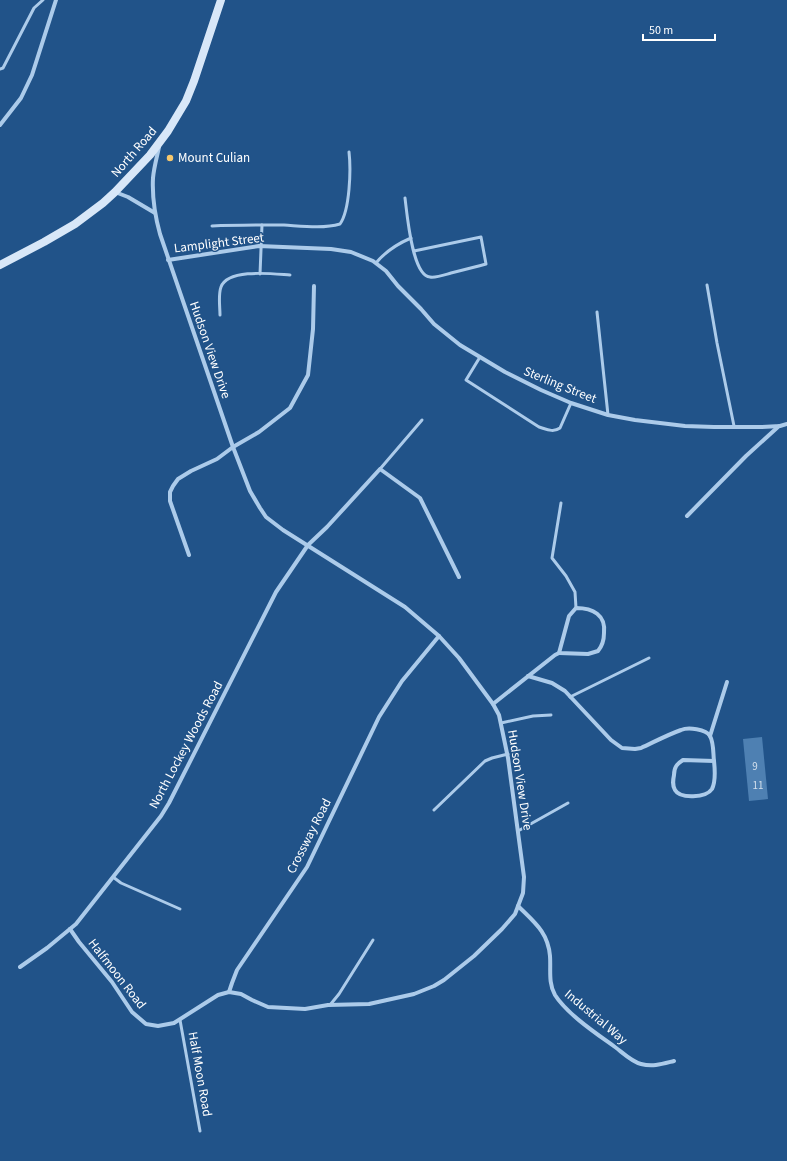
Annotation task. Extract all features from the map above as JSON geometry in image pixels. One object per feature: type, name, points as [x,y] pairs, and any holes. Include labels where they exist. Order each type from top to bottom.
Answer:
[{"type":"main road","name":"North Road","points":[[0,265],[75,224],[103,203],[135,172],[160,142],[186,101],[221,0]]},
{"type":"street","points":[[0,125],[21,98],[29,80],[56,0]]},
{"type":"street","name":"Lamplight Street","points":[[160,142],[153,179],[153,198],[160,234],[168,260],[261,246],[331,249],[351,252],[367,259]]},
{"type":"street","points":[[115,192],[128,197],[155,213]]},
{"type":"street","name":"Sterling Street","points":[[367,259],[376,263],[386,271],[434,324],[460,345],[505,372],[571,403],[608,415],[685,426],[762,427],[787,424]]},
{"type":"street","name":"Hudson View Drive","points":[[168,260],[233,447],[250,491],[266,517],[283,530],[405,607],[439,636],[459,658],[493,704],[499,715],[508,754],[524,877],[523,893],[515,914],[502,929],[474,956],[444,980],[434,986],[414,994],[369,1004],[330,1004],[305,1009],[268,1007],[241,994],[229,992]]},
{"type":"street","points":[[189,555],[170,502],[170,492],[178,479],[216,459],[259,432],[290,408],[308,375],[313,329],[314,286]]},
{"type":"street","points":[[686,516],[746,456],[780,426]]},
{"type":"street","points":[[380,469],[420,498],[459,576]]},
{"type":"street","name":"North Lockey Woods Road","points":[[20,966],[47,948],[76,924],[161,816],[276,592],[308,545],[327,527],[380,469]]},
{"type":"street","points":[[493,704],[555,655],[588,654],[598,651],[603,642],[605,626],[599,614],[582,608],[576,608],[569,616],[559,654]]},
{"type":"street","name":"Crossway Road","points":[[229,992],[237,970],[307,867],[379,716],[402,681],[439,636]]},
{"type":"street","points":[[528,676],[552,683],[565,691],[611,740],[622,748],[641,748],[683,729],[700,730],[706,732],[710,736],[712,742],[714,761],[715,776],[712,789],[709,792],[693,797],[680,795],[676,791],[673,784],[674,768],[677,764],[683,760],[714,761]]},
{"type":"street","points":[[710,736],[727,682]]},
{"type":"street","name":"Industrial Way","points":[[518,906],[541,928],[547,942],[550,956],[550,977],[552,988],[555,995],[565,1007],[586,1025],[639,1064],[653,1066],[674,1060]]},
{"type":"street","name":"Halfmoon Road","points":[[70,929],[112,982],[132,1012],[146,1024],[158,1026],[174,1023],[180,1020]]},
{"type":"street","points":[[180,1020],[218,995],[229,992]]},
{"type":"lane","points":[[0,69],[3,68],[34,8],[42,0]]},
{"type":"lane","points":[[212,226],[334,226],[340,224],[344,217],[350,176],[349,152]]},
{"type":"lane","points":[[405,198],[415,259],[420,271],[425,276],[430,277],[486,264],[481,237],[414,251]]},
{"type":"lane","points":[[260,274],[262,225]]},
{"type":"lane","points":[[376,263],[383,254],[401,242],[411,238]]},
{"type":"lane","points":[[220,315],[221,288],[226,280],[234,276],[260,274],[290,275]]},
{"type":"lane","points":[[707,285],[734,426]]},
{"type":"lane","points":[[597,312],[608,415]]},
{"type":"lane","points":[[480,357],[466,380],[539,427],[551,431],[557,431],[560,428],[571,403]]},
{"type":"lane","points":[[380,469],[422,420]]},
{"type":"lane","points":[[561,503],[552,558],[566,576],[575,592],[576,608]]},
{"type":"lane","points":[[570,697],[649,658]]},
{"type":"lane","points":[[501,723],[534,716],[551,715]]},
{"type":"lane","points":[[434,810],[486,761],[508,754]]},
{"type":"lane","points":[[518,831],[568,803]]},
{"type":"lane","points":[[113,877],[121,883],[180,909]]},
{"type":"lane","points":[[330,1004],[339,994],[373,940]]},
{"type":"lane","name":"Half Moon Road","points":[[180,1020],[200,1131]]},
{"type":"building","points":[[762,737],[768,799],[749,801],[743,739]]},
{"type":"place","name":"Mount Culian","points":[[170,158]]}]
